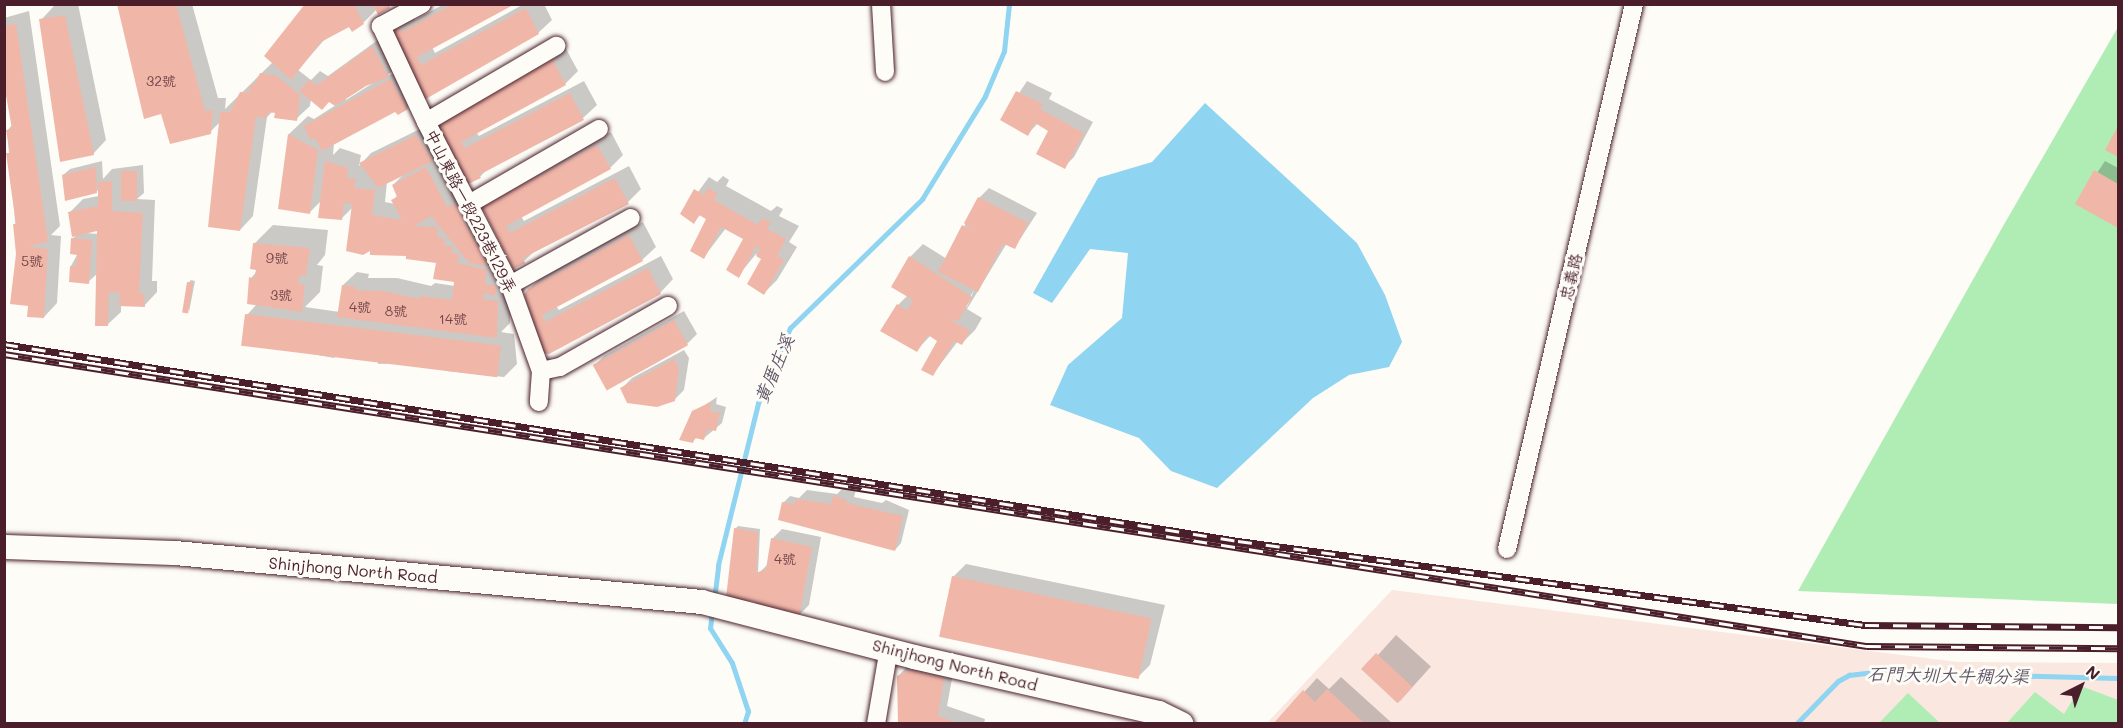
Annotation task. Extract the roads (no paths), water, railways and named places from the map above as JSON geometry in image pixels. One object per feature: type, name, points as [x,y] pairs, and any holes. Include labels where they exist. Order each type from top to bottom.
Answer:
[{"type":"street","name":"中山東路一段223巷129弄","points":[[422,4],[381,26],[426,122],[510,285],[541,372],[539,402]]},
{"type":"street","points":[[881,4],[885,72]]},
{"type":"street","name":"忠義路","points":[[1506,549],[1634,4]]},
{"type":"street","points":[[426,122],[556,46]]},
{"type":"street","points":[[469,204],[599,129]]},
{"type":"street","points":[[510,285],[631,218]]},
{"type":"street","points":[[541,372],[560,367],[668,306]]},
{"type":"street","name":"Shinjhong North Road","points":[[4,547],[175,554],[702,602],[727,610],[1159,713],[1182,723]]},
{"type":"street","points":[[876,723],[889,648]]},
{"type":"water","points":[[1205,103],[1357,243],[1385,295],[1402,342],[1389,367],[1349,375],[1313,398],[1217,488],[1171,471],[1139,438],[1050,405],[1068,365],[1122,318],[1128,253],[1090,249],[1052,303],[1033,293],[1098,178],[1152,162]]},
{"type":"waterway","name":"黃厝庄溪","points":[[714,600],[718,565],[758,403],[790,328],[922,199],[985,96],[1004,51],[1009,4]]},
{"type":"waterway","name":"黃厝庄溪","points":[[712,612],[710,628],[732,663],[748,711],[744,724]]},
{"type":"waterway","name":"石門大圳大牛稠分渠","points":[[1796,724],[1838,681],[1849,675],[1874,672],[2118,678]]},
{"type":"railway","points":[[4,344],[1238,541],[1865,625],[2118,627]]},
{"type":"railway","points":[[4,354],[1867,646],[2118,648]]}]
